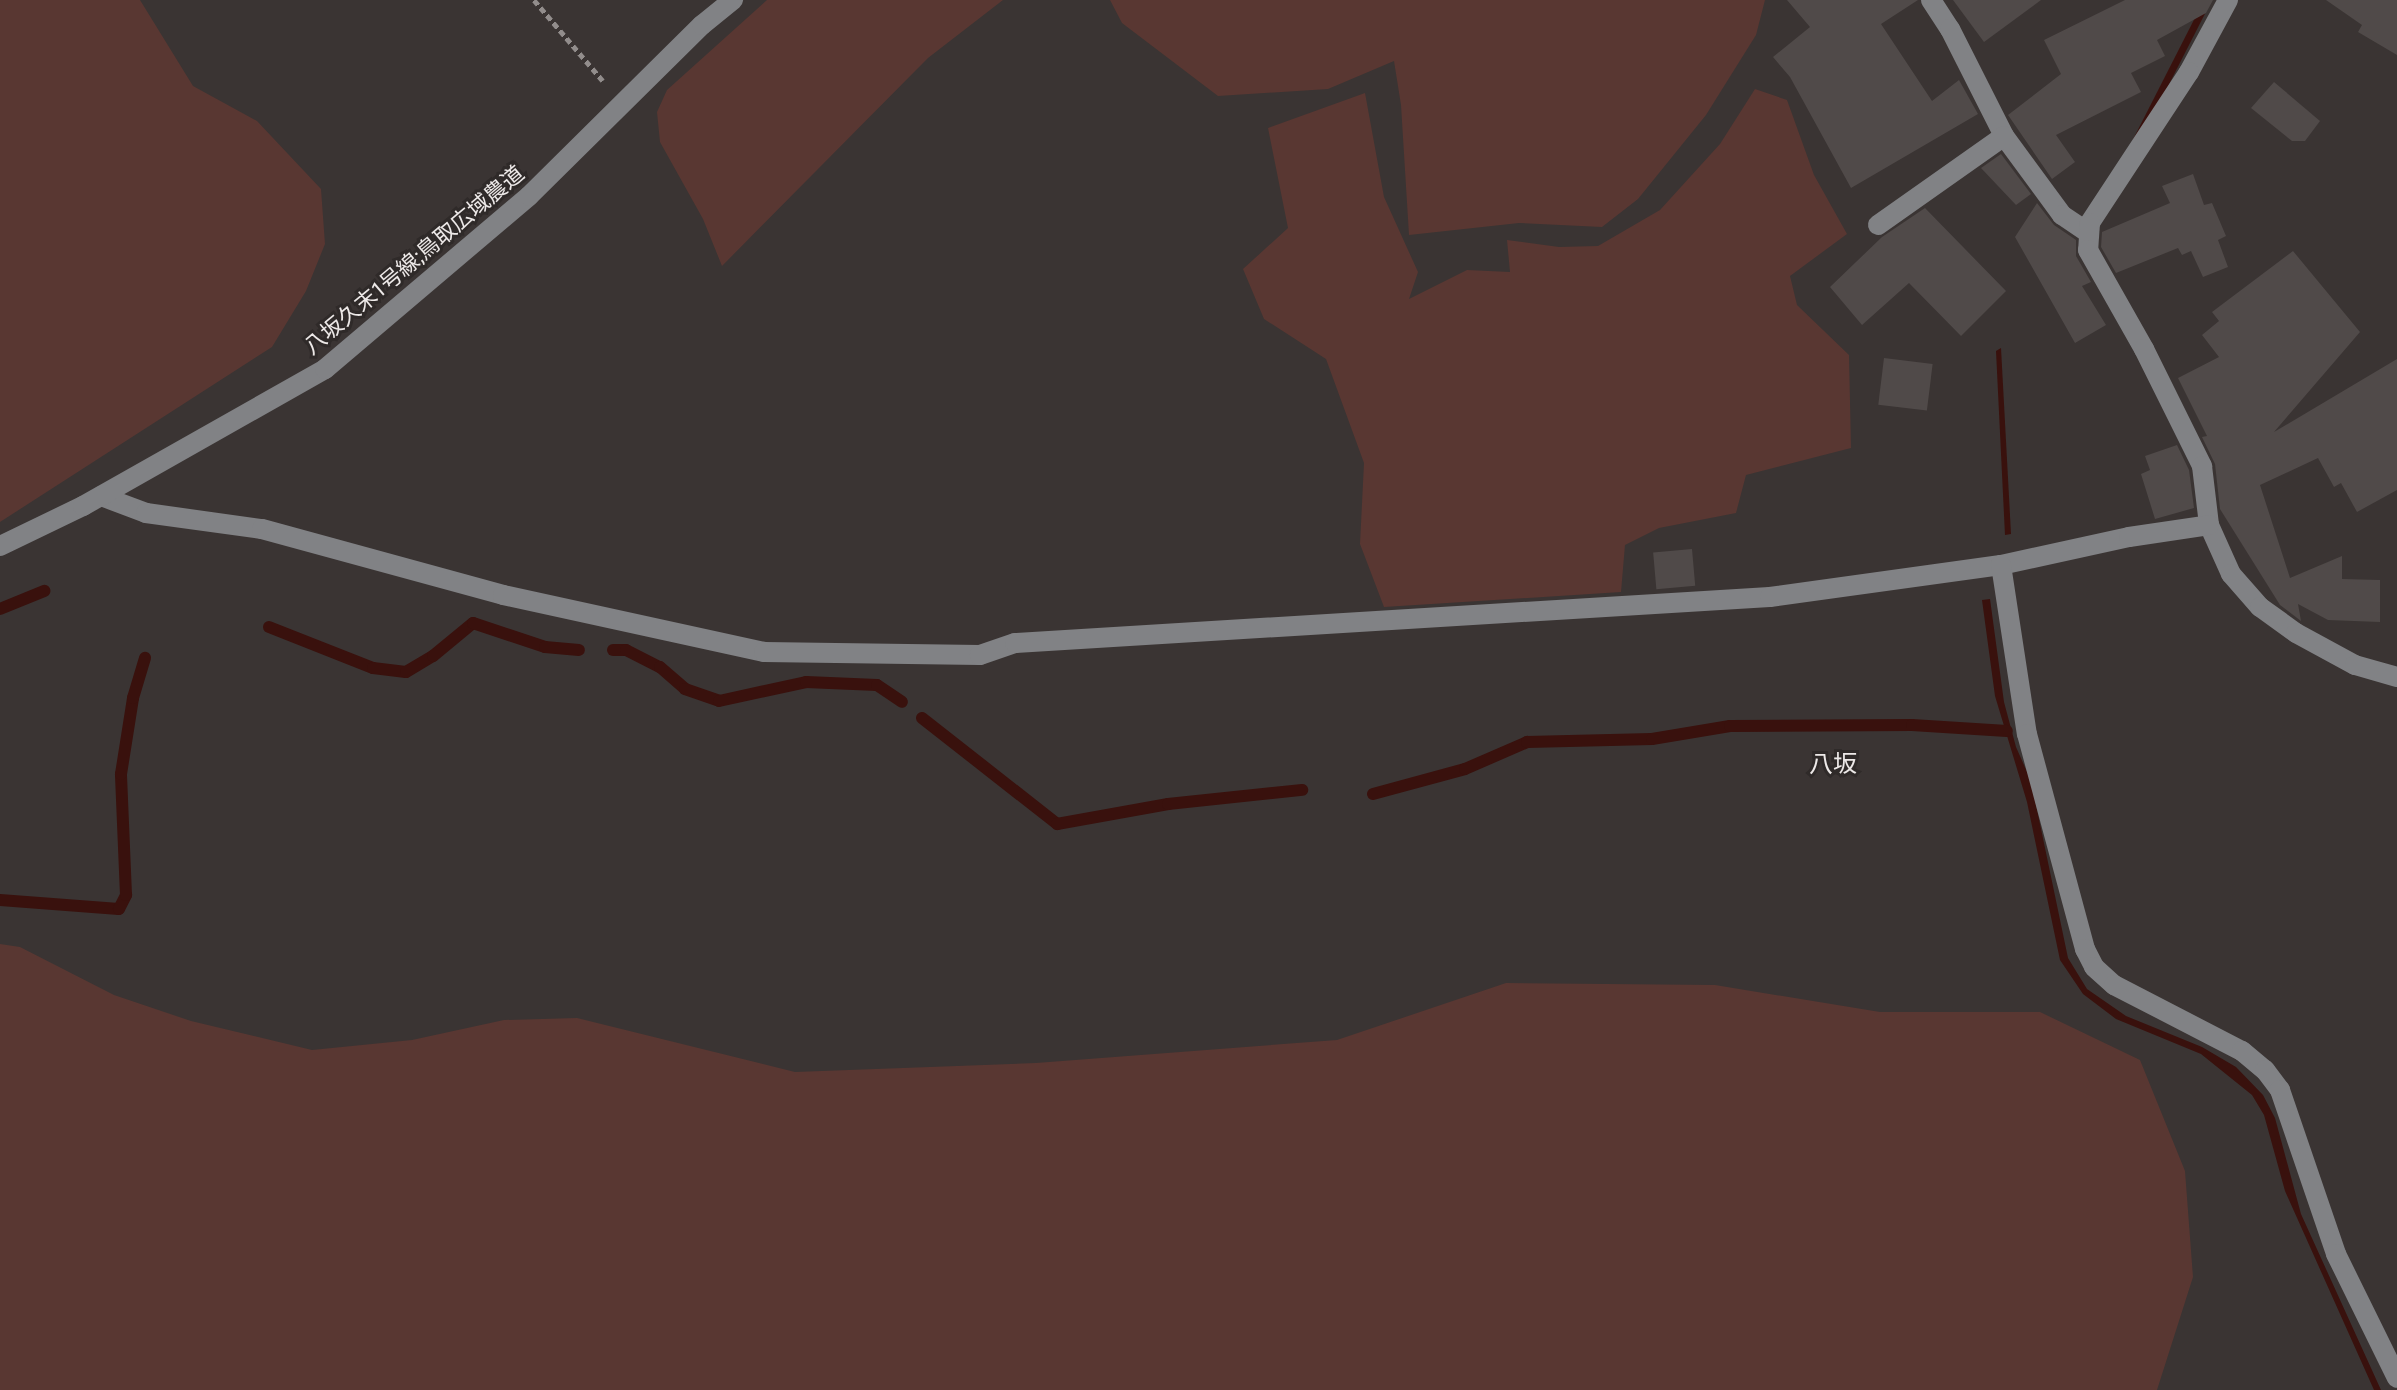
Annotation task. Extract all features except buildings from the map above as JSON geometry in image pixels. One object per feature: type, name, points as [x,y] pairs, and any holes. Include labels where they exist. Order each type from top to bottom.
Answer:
[{"type":"street","name":"八坂久末1号線;鳥取広域農道","points":[[0,546],[101,496],[325,369],[529,196],[702,25],[733,0]]},
{"type":"street","points":[[1931,0],[1950,29],[2004,136],[2062,215],[2089,233]]},
{"type":"street","points":[[2228,0],[2189,72],[2090,223],[2088,250],[2144,349],[2202,466],[2209,525],[2231,574],[2260,607],[2296,633],[2355,665],[2397,677]]},
{"type":"street","points":[[1878,225],[2004,136]]},
{"type":"street","points":[[101,496],[146,513],[262,529],[503,595],[764,652],[980,655],[1015,643],[1770,597],[2001,565],[2129,537],[2209,525]]},
{"type":"street","points":[[2001,565],[2027,734],[2085,949],[2094,967],[2114,985],[2242,1051],[2265,1070],[2280,1090],[2336,1254],[2397,1378]]},
{"type":"path","points":[[534,0],[622,103]]},
{"type":"shaded area","points":[[0,0],[140,0],[193,86],[257,121],[321,189],[325,244],[306,291],[272,347],[0,522]]},
{"type":"shaded area","points":[[767,0],[1003,0],[928,58],[722,266],[703,219],[660,142],[657,112],[667,90]]},
{"type":"shaded area","points":[[1110,0],[1765,0],[1756,35],[1706,115],[1638,199],[1602,227],[1519,223],[1409,235],[1401,105],[1394,61],[1328,89],[1218,96],[1122,23]]},
{"type":"shaded area","points":[[2201,6],[2207,9],[2102,215],[2096,212]]},
{"type":"shaded area","points":[[1755,89],[1787,100],[1814,175],[1847,234],[1790,276],[1797,305],[1849,355],[1851,448],[1746,475],[1736,513],[1659,528],[1625,545],[1621,592],[1384,607],[1360,544],[1364,463],[1326,359],[1264,319],[1243,269],[1288,228],[1268,128],[1365,93],[1384,197],[1418,272],[1409,299],[1467,270],[1510,272],[1507,240],[1559,247],[1598,246],[1660,210],[1720,144]]},
{"type":"shaded area","points":[[2001,348],[2011,534],[2005,535],[1996,351]]},
{"type":"shaded area","points":[[1990,599],[2004,702],[2016,747],[2031,781],[2068,958],[2087,989],[2126,1016],[2202,1047],[2236,1067],[2263,1095],[2275,1118],[2301,1214],[2381,1390],[2374,1390],[2285,1191],[2264,1115],[2252,1095],[2201,1054],[2116,1019],[2083,994],[2060,960],[2027,802],[1995,696],[1982,600]]},
{"type":"shaded area","points":[[0,944],[20,947],[114,995],[191,1021],[312,1050],[412,1040],[504,1020],[577,1018],[795,1072],[1036,1063],[1337,1040],[1506,983],[1715,985],[1880,1012],[2040,1012],[2140,1060],[2185,1171],[2193,1277],[2157,1390],[0,1390]]},
{"type":"waterway","points":[[0,609],[44,591]]},
{"type":"waterway","points":[[269,627],[373,668],[406,672],[433,656],[473,623],[545,647],[579,650]]},
{"type":"waterway","points":[[613,650],[626,650],[660,667],[685,689],[719,701],[806,682],[877,685],[902,702]]},
{"type":"waterway","points":[[0,900],[119,909],[126,895],[121,774],[133,698],[145,658]]},
{"type":"waterway","points":[[922,718],[1057,824],[1168,804],[1302,790]]},
{"type":"waterway","points":[[1373,794],[1465,769],[1527,742],[1652,739],[1730,726],[1912,725],[2007,731]]},
{"type":"district","name":"八坂","points":[[1833,765]]}]
